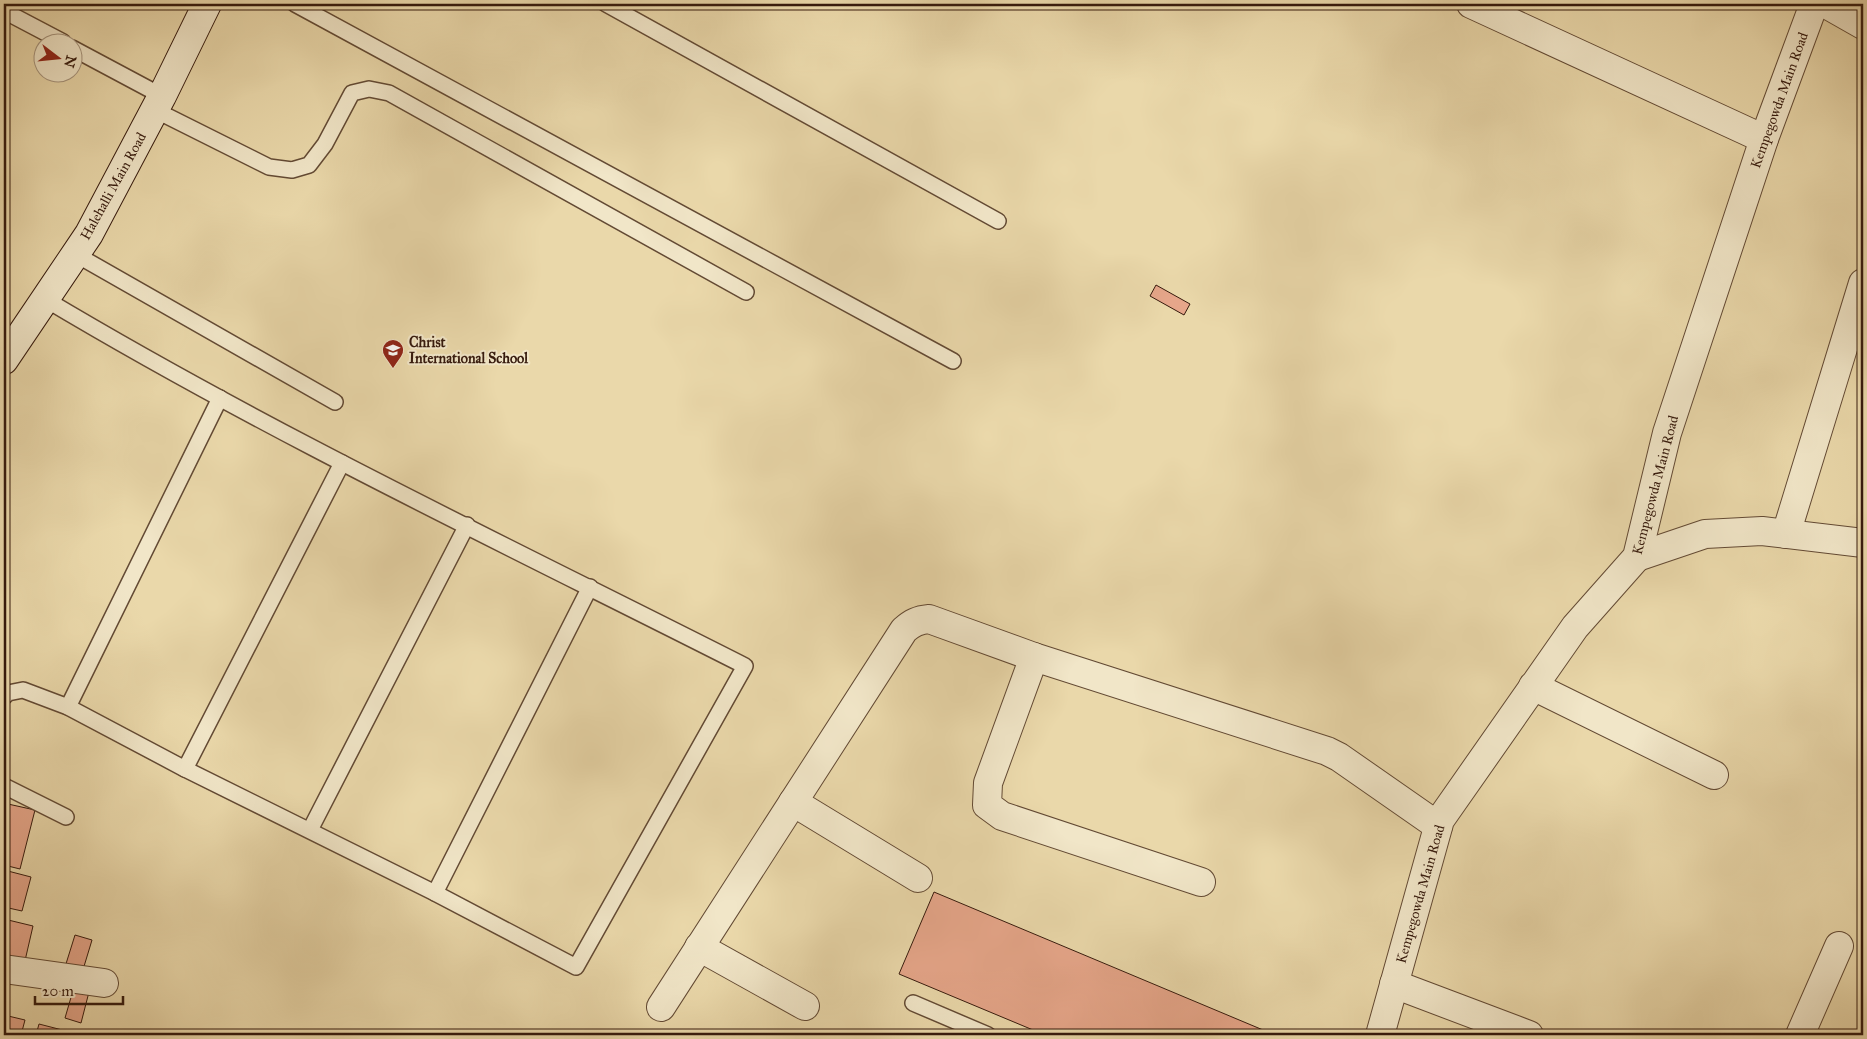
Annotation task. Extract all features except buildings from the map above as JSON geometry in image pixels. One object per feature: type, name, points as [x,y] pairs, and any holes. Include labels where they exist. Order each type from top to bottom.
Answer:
[{"type":"street","name":"Halehalli Main Road","points":[[4,360],[88,234],[158,103],[207,4]]},
{"type":"street","points":[[1471,4],[1764,139]]},
{"type":"street","name":"Kempegowda Main Road","points":[[1380,1035],[1440,820],[1575,627],[1637,557],[1667,433],[1764,139],[1814,4]]},
{"type":"street","points":[[1826,4],[1863,25]]},
{"type":"street","points":[[1786,534],[1863,283]]},
{"type":"street","points":[[1637,557],[1705,534],[1762,531],[1863,543]]},
{"type":"street","points":[[661,1007],[904,630],[920,620],[929,619],[1034,657],[1327,751],[1339,757],[1438,826]]},
{"type":"street","points":[[1034,657],[988,783],[987,804],[1002,816],[1201,882]]},
{"type":"street","points":[[1533,686],[1714,775]]},
{"type":"street","points":[[793,802],[918,878]]},
{"type":"street","points":[[1800,1035],[1839,946]]},
{"type":"street","points":[[699,947],[805,1006]]},
{"type":"street","points":[[4,969],[104,983]]},
{"type":"street","points":[[1394,984],[1529,1035]]},
{"type":"lane","points":[[296,4],[953,361]]},
{"type":"lane","points":[[606,4],[998,221]]},
{"type":"lane","points":[[4,11],[44,32]]},
{"type":"lane","points":[[82,54],[158,103],[269,167],[292,170],[309,165],[325,144],[352,93],[370,89],[390,93],[746,292]]},
{"type":"lane","points":[[75,254],[335,402]]},
{"type":"lane","points":[[4,697],[8,693],[24,690],[68,707],[185,769],[435,892],[576,967],[745,666],[342,463],[220,398],[45,300]]},
{"type":"lane","points":[[68,707],[220,398]]},
{"type":"lane","points":[[185,769],[342,463]]},
{"type":"lane","points":[[310,830],[467,526]]},
{"type":"lane","points":[[435,892],[590,587]]},
{"type":"lane","points":[[4,786],[66,817]]},
{"type":"lane","points":[[913,1003],[988,1035]]},
{"type":"place","name":"Christ International School","points":[[393,369]]}]
